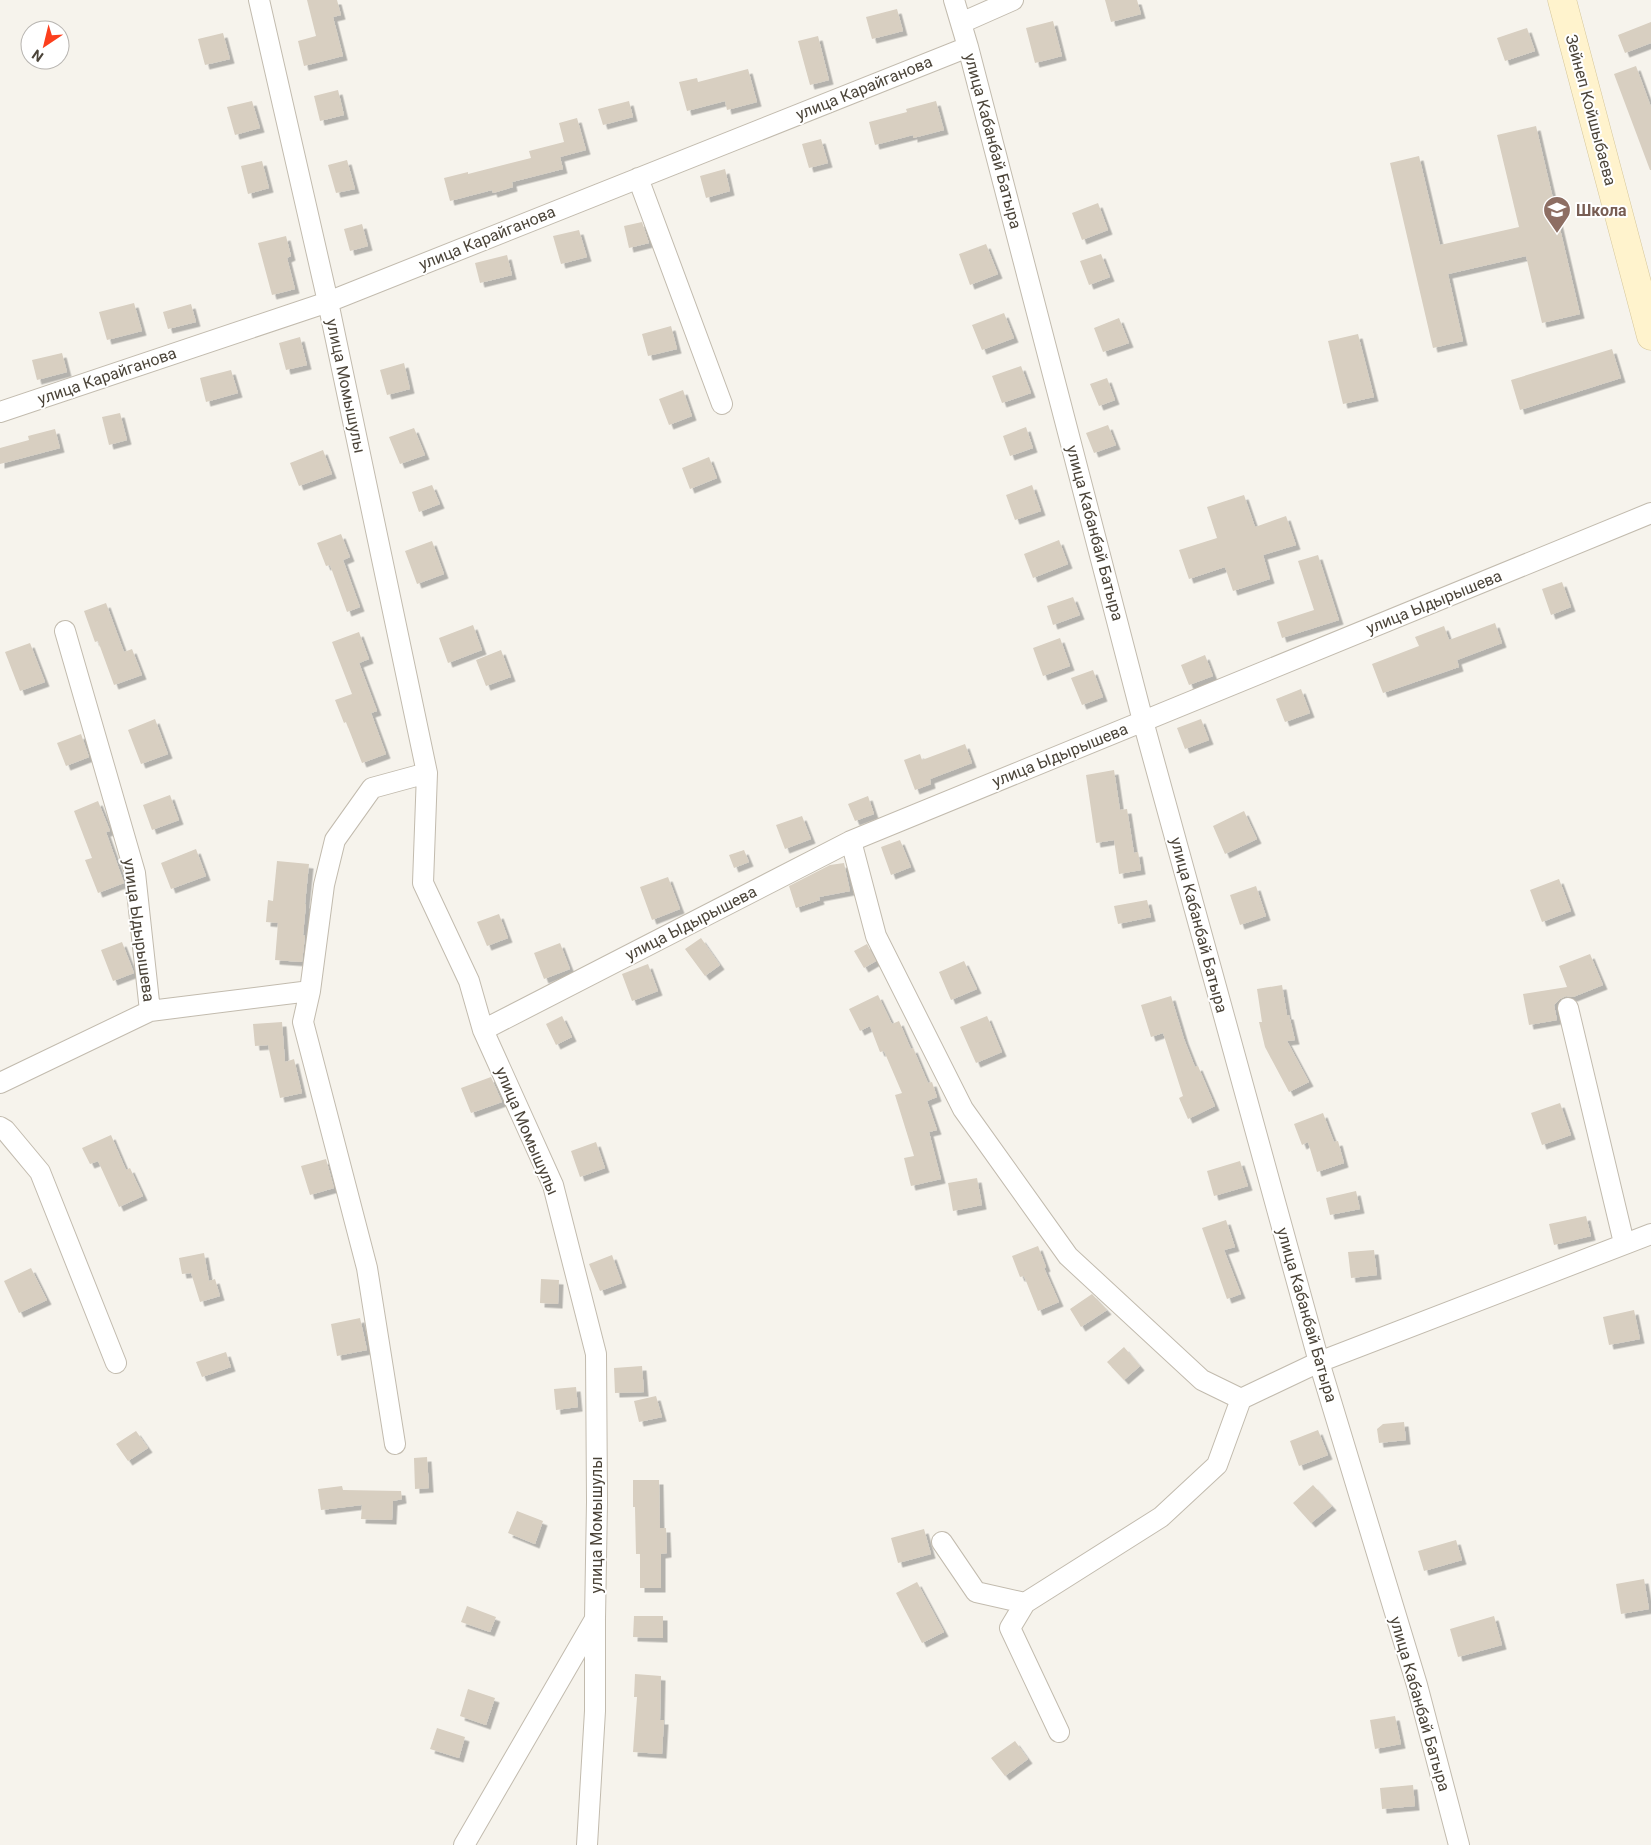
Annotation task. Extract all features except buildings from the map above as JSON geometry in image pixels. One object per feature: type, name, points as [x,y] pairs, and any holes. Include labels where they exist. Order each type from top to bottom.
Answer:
[{"type":"street","name":"улица Момышулы","points":[[259,0],[328,302],[427,773],[423,883],[469,981],[483,1030],[553,1185],[596,1354],[596,1711],[587,1845]]},
{"type":"street","name":"улица Кабанбай Батыра","points":[[954,0],[968,47],[1143,721],[1319,1362],[1417,1685],[1459,1845]]},
{"type":"street","points":[[961,23],[1014,0]]},
{"type":"street","name":"Зейнеп Койшыбаева","points":[[1562,0],[1651,336]]},
{"type":"street","name":"улица Карайганова","points":[[0,412],[328,302],[968,47]]},
{"type":"street","points":[[638,178],[722,404]]},
{"type":"street","name":"улица Ыдырышева","points":[[483,1030],[851,841],[1651,513]]},
{"type":"street","name":"улица Ыдырышева","points":[[0,1082],[150,1011],[134,873],[65,631]]},
{"type":"street","points":[[395,1444],[367,1268],[303,1022],[310,991],[324,886],[335,840],[372,788],[427,773]]},
{"type":"street","points":[[851,841],[876,936],[962,1109],[1068,1256],[1202,1380],[1241,1399]]},
{"type":"street","points":[[150,1011],[310,991]]},
{"type":"street","points":[[1568,1008],[1624,1243]]},
{"type":"street","points":[[0,1127],[5,1130],[40,1172],[116,1363]]},
{"type":"street","points":[[1059,1732],[1010,1628],[1025,1602],[1161,1517],[1217,1465],[1241,1399],[1319,1362],[1651,1234]]},
{"type":"street","points":[[942,1542],[976,1592],[1025,1602]]},
{"type":"street","name":"улица Момышулы","points":[[464,1845],[595,1619]]},
{"type":"place","name":"Школа","points":[[1557,234]]}]
